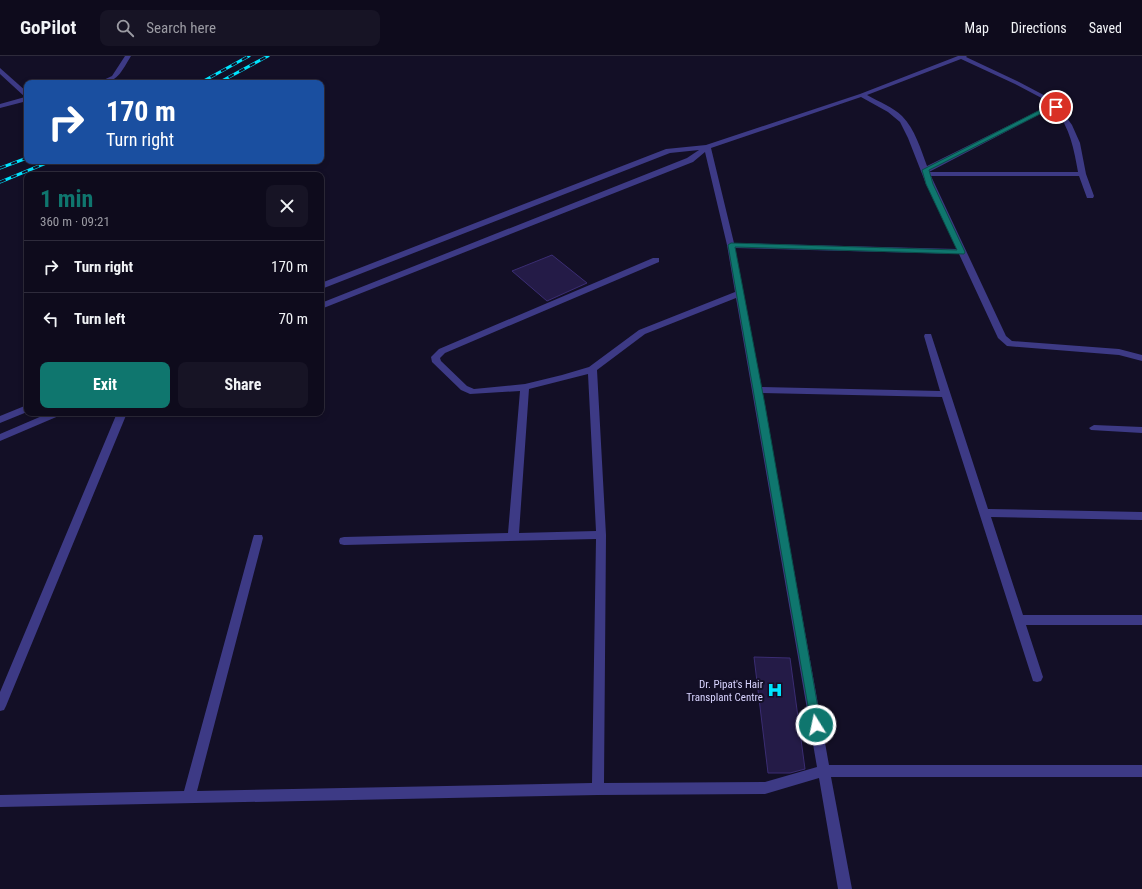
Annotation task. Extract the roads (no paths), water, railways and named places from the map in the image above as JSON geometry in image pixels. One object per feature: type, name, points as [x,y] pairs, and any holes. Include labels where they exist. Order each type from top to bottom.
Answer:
[{"type":"street","points":[[107,80],[114,77],[128,56]]},
{"type":"street","points":[[324,285],[669,151],[707,147],[862,95],[962,56],[1053,102],[1063,114],[1069,125],[1076,143],[1082,174],[1090,196]]},
{"type":"street","points":[[0,70],[24,94]]},
{"type":"street","points":[[862,95],[900,117],[1002,338],[1010,344],[1119,352],[1142,358]]},
{"type":"street","points":[[0,106],[24,98]]},
{"type":"street","points":[[926,172],[1042,111],[1056,107]]},
{"type":"street","points":[[707,147],[731,245],[740,292],[823,771],[845,889]]},
{"type":"street","points":[[324,305],[690,160],[707,147]]},
{"type":"street","points":[[926,172],[1082,174]]},
{"type":"street","points":[[731,245],[962,252]]},
{"type":"street","points":[[656,260],[442,351],[435,357],[437,362],[464,388],[473,392],[525,387],[564,378],[592,369],[642,332],[740,292]]},
{"type":"street","points":[[928,336],[1037,677]]},
{"type":"street","points":[[592,369],[601,535],[598,789]]},
{"type":"street","points":[[512,536],[525,387]]},
{"type":"street","points":[[758,390],[946,394]]},
{"type":"street","points":[[0,420],[24,409]]},
{"type":"street","points":[[0,438],[51,416]]},
{"type":"street","points":[[0,706],[121,416]]},
{"type":"street","points":[[1094,428],[1142,430]]},
{"type":"street","points":[[984,513],[1142,516]]},
{"type":"street","points":[[344,541],[601,535]]},
{"type":"street","points":[[189,797],[258,538]]},
{"type":"street","points":[[1019,620],[1142,620]]},
{"type":"street","points":[[0,801],[598,789],[765,788],[823,771],[1142,770]]},
{"type":"railway","points":[[205,80],[249,56]]},
{"type":"railway","points":[[224,80],[268,56]]},
{"type":"railway","points":[[0,168],[24,159]]},
{"type":"railway","points":[[24,172],[44,164]]},
{"type":"railway","points":[[0,182],[24,172]]},
{"type":"place","name":"Dr. Pipat's Hair Transplant Centre","points":[[775,690]]}]
